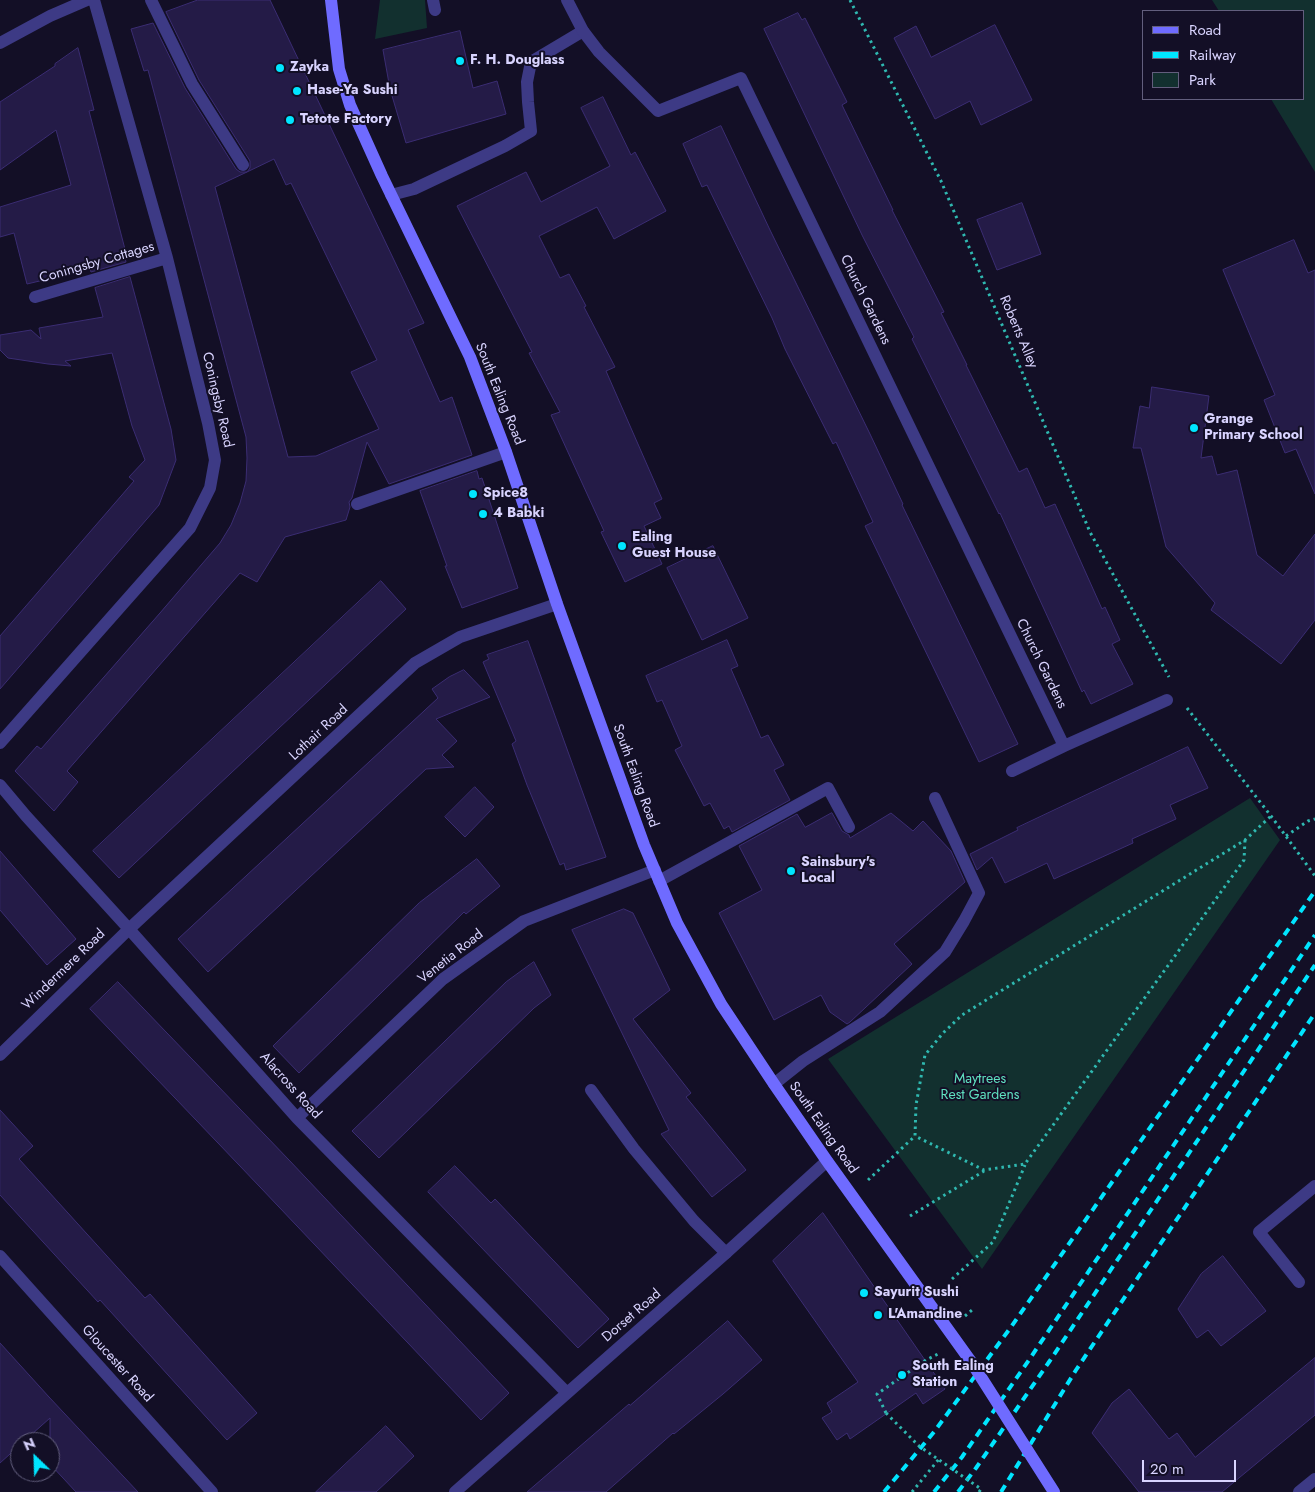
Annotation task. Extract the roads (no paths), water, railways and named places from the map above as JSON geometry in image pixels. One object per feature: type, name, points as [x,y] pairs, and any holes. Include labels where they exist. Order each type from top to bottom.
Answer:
[{"type":"main road","name":"South Ealing Road","points":[[331,0],[339,69],[350,105],[391,195],[470,357],[506,452],[557,604],[644,845],[677,923],[721,1004],[774,1084],[826,1161],[972,1363],[1054,1492]]},
{"type":"street","points":[[0,43],[50,16],[87,0]]},
{"type":"street","name":"Coningsby Road","points":[[0,743],[190,528],[210,488],[215,460],[208,423],[167,258],[94,0]]},
{"type":"street","points":[[151,0],[192,84],[243,165]]},
{"type":"street","name":"Church Gardens","points":[[566,0],[583,31],[599,52],[658,111],[741,78],[1064,746]]},
{"type":"street","points":[[391,195],[414,189],[506,146],[532,131],[528,102],[531,62],[583,31]]},
{"type":"street","name":"Coningsby Cottages","points":[[35,296],[167,258]]},
{"type":"street","points":[[357,504],[506,452]]},
{"type":"street","name":"Lothair Road","points":[[129,929],[415,663],[460,637],[557,604]]},
{"type":"street","points":[[1012,771],[1167,700]]},
{"type":"street","name":"Alacross Road","points":[[1,787],[297,1118],[568,1393]]},
{"type":"street","name":"Venetia Road","points":[[297,1118],[443,979],[524,921],[657,876],[828,788],[849,827]]},
{"type":"street","points":[[774,1084],[804,1061],[880,1012],[945,952],[964,921],[979,894],[935,798]]},
{"type":"street","name":"Windermere Road","points":[[0,1055],[129,929]]},
{"type":"street","points":[[591,1090],[634,1149],[694,1221],[726,1253]]},
{"type":"street","name":"Dorset Road","points":[[455,1492],[726,1253],[826,1161]]},
{"type":"street","points":[[1299,1282],[1259,1232],[1315,1186]]},
{"type":"street","name":"Gloucester Road","points":[[0,1256],[212,1492]]},
{"type":"street","points":[[1299,1492],[1315,1479]]},
{"type":"railway","points":[[884,1492],[934,1432],[1011,1327],[1315,891]]},
{"type":"railway","points":[[934,1492],[962,1457],[1031,1357],[1315,935]]},
{"type":"railway","points":[[958,1492],[1049,1362],[1315,965]]},
{"type":"railway","points":[[1001,1492],[1076,1370],[1315,1013]]},
{"type":"place","name":"F. H. Douglass","points":[[460,61]]},
{"type":"place","name":"Zayka","points":[[280,68]]},
{"type":"place","name":"Hase-Ya Sushi","points":[[297,91]]},
{"type":"place","name":"Tetote Factory","points":[[290,120]]},
{"type":"place","name":"Grange Primary School","points":[[1194,428]]},
{"type":"place","name":"Spice8","points":[[473,494]]},
{"type":"place","name":"4 Babki","points":[[483,514]]},
{"type":"place","name":"Ealing Guest House","points":[[622,546]]},
{"type":"place","name":"Sainsbury's Local","points":[[791,871]]},
{"type":"place","name":"Sayurit Sushi","points":[[864,1293]]},
{"type":"place","name":"L'Amandine","points":[[878,1315]]},
{"type":"place","name":"South Ealing Station","points":[[902,1375]]},
{"type":"park label","name":"Maytrees Rest Gardens","points":[[980,1088]]}]
